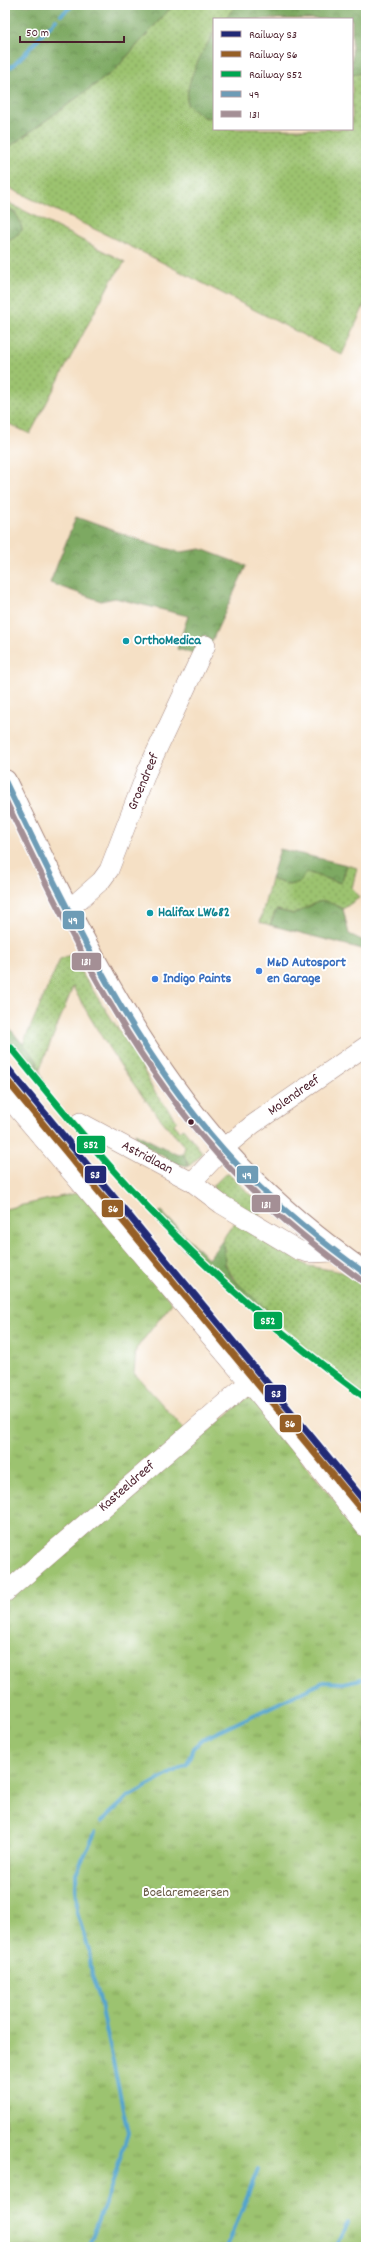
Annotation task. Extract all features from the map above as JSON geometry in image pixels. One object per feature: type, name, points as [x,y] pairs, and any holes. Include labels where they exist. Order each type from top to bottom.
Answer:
[{"type":"main road","points":[[5,780],[112,992],[152,1056],[223,1149],[275,1200],[335,1252],[366,1274]]},
{"type":"street","name":"Groendreef","points":[[69,909],[101,881],[109,870],[147,771],[206,645]]},
{"type":"street","name":"Molendreef","points":[[223,1149],[252,1125],[366,1046]]},
{"type":"street","points":[[5,1094],[249,1382],[366,1528]]},
{"type":"street","name":"Astridlaan","points":[[80,1122],[192,1182],[221,1204],[298,1250],[309,1253],[335,1252]]},
{"type":"street","points":[[192,1182],[223,1149]]},
{"type":"street","name":"Kasteeldreef","points":[[5,1593],[249,1382]]},
{"type":"green space","points":[[5,5],[173,5],[114,71],[5,150]]},
{"type":"green space","points":[[173,5],[241,5],[234,8],[226,18],[213,18],[213,34],[191,79],[203,117],[213,118],[213,130],[353,130],[353,75],[366,72],[366,301],[342,355],[144,253],[5,186],[5,150],[114,71]]},
{"type":"green space","points":[[241,5],[366,5],[366,72],[353,75],[353,18],[226,18],[234,8]]},
{"type":"green space","points":[[213,34],[213,118],[203,117],[187,104],[189,85],[200,58]]},
{"type":"green space","points":[[5,201],[125,262],[111,281],[30,434],[5,422],[5,240],[13,238],[16,213],[5,205]]},
{"type":"green space","points":[[5,205],[17,216],[22,230],[13,238],[5,240]]},
{"type":"green space","points":[[76,517],[156,546],[181,552],[201,549],[246,566],[205,656],[177,649],[188,616],[115,598],[101,601],[50,583]]},
{"type":"green space","points":[[280,849],[347,865],[341,883],[306,872],[300,882],[289,885],[271,879]]},
{"type":"green space","points":[[347,865],[357,868],[352,888],[359,898],[343,909],[337,907],[318,907],[294,914],[276,910],[270,925],[260,922],[271,879],[289,885],[306,872],[341,883]]},
{"type":"green space","points":[[326,901],[343,909],[349,934],[366,942],[366,950],[270,925],[276,910],[294,914],[318,902]]},
{"type":"green space","points":[[70,955],[141,1064],[152,1088],[177,1121],[174,1124],[180,1131],[183,1128],[202,1152],[199,1157],[189,1166],[183,1153],[185,1147],[153,1110],[124,1071],[97,1030],[73,987],[39,1071],[36,1059],[23,1044],[60,959]]},
{"type":"green space","points":[[5,1023],[36,1059],[45,1087],[5,1040]]},
{"type":"green space","points":[[135,1133],[178,1155],[183,1153],[189,1166],[177,1164],[141,1144],[137,1141]]},
{"type":"green space","points":[[229,1174],[264,1208],[257,1216],[214,1191],[213,1186],[224,1175]]},
{"type":"green space","name":"Boelaremeersen","points":[[81,1192],[172,1303],[136,1349],[134,1373],[196,1442],[249,1396],[366,1539],[366,2247],[5,2247],[5,1209]]},
{"type":"green space","points":[[161,1211],[208,1259],[223,1240],[225,1264],[232,1278],[275,1317],[270,1323],[184,1250],[153,1216]]},
{"type":"green space","points":[[234,1223],[308,1266],[342,1272],[366,1287],[366,1397],[270,1323],[274,1317],[247,1293],[231,1275],[223,1253],[223,1241]]},
{"type":"waterway","points":[[61,15],[73,5]]},
{"type":"waterway","points":[[5,70],[14,65],[56,20]]},
{"type":"waterway","points":[[101,1822],[128,1797],[187,1764],[193,1748],[203,1739],[323,1682],[343,1683],[366,1678]]},
{"type":"waterway","points":[[88,2247],[110,2191],[128,2133],[99,1995],[92,1977],[89,1950],[77,1913],[76,1873],[95,1833]]},
{"type":"waterway","points":[[227,2247],[258,2169]]},
{"type":"waterway","points":[[335,2247],[348,2223]]},
{"type":"rail line","name":"S52","points":[[11,1048],[104,1160],[188,1248],[236,1293],[287,1337],[366,1398]]},
{"type":"rail line","name":"S3","points":[[5,1065],[366,1503]]},
{"type":"rail line","name":"S6","points":[[5,1078],[360,1508]]},
{"type":"transit line","name":"49","points":[[5,781],[76,925],[102,973],[129,1019],[189,1108],[239,1167],[273,1200],[309,1231],[366,1274]]},
{"type":"transit line","name":"131","points":[[5,799],[50,893],[99,984],[125,1029],[184,1114],[217,1154],[250,1189],[304,1237],[361,1280]]},
{"type":"place","name":"OrthoMedica","points":[[126,641]]},
{"type":"place","name":"Halifax LW682","points":[[150,913]]},
{"type":"place","name":"M&D Autosport en Garage","points":[[259,971]]},
{"type":"place","name":"Indigo Paints","points":[[155,979]]}]
